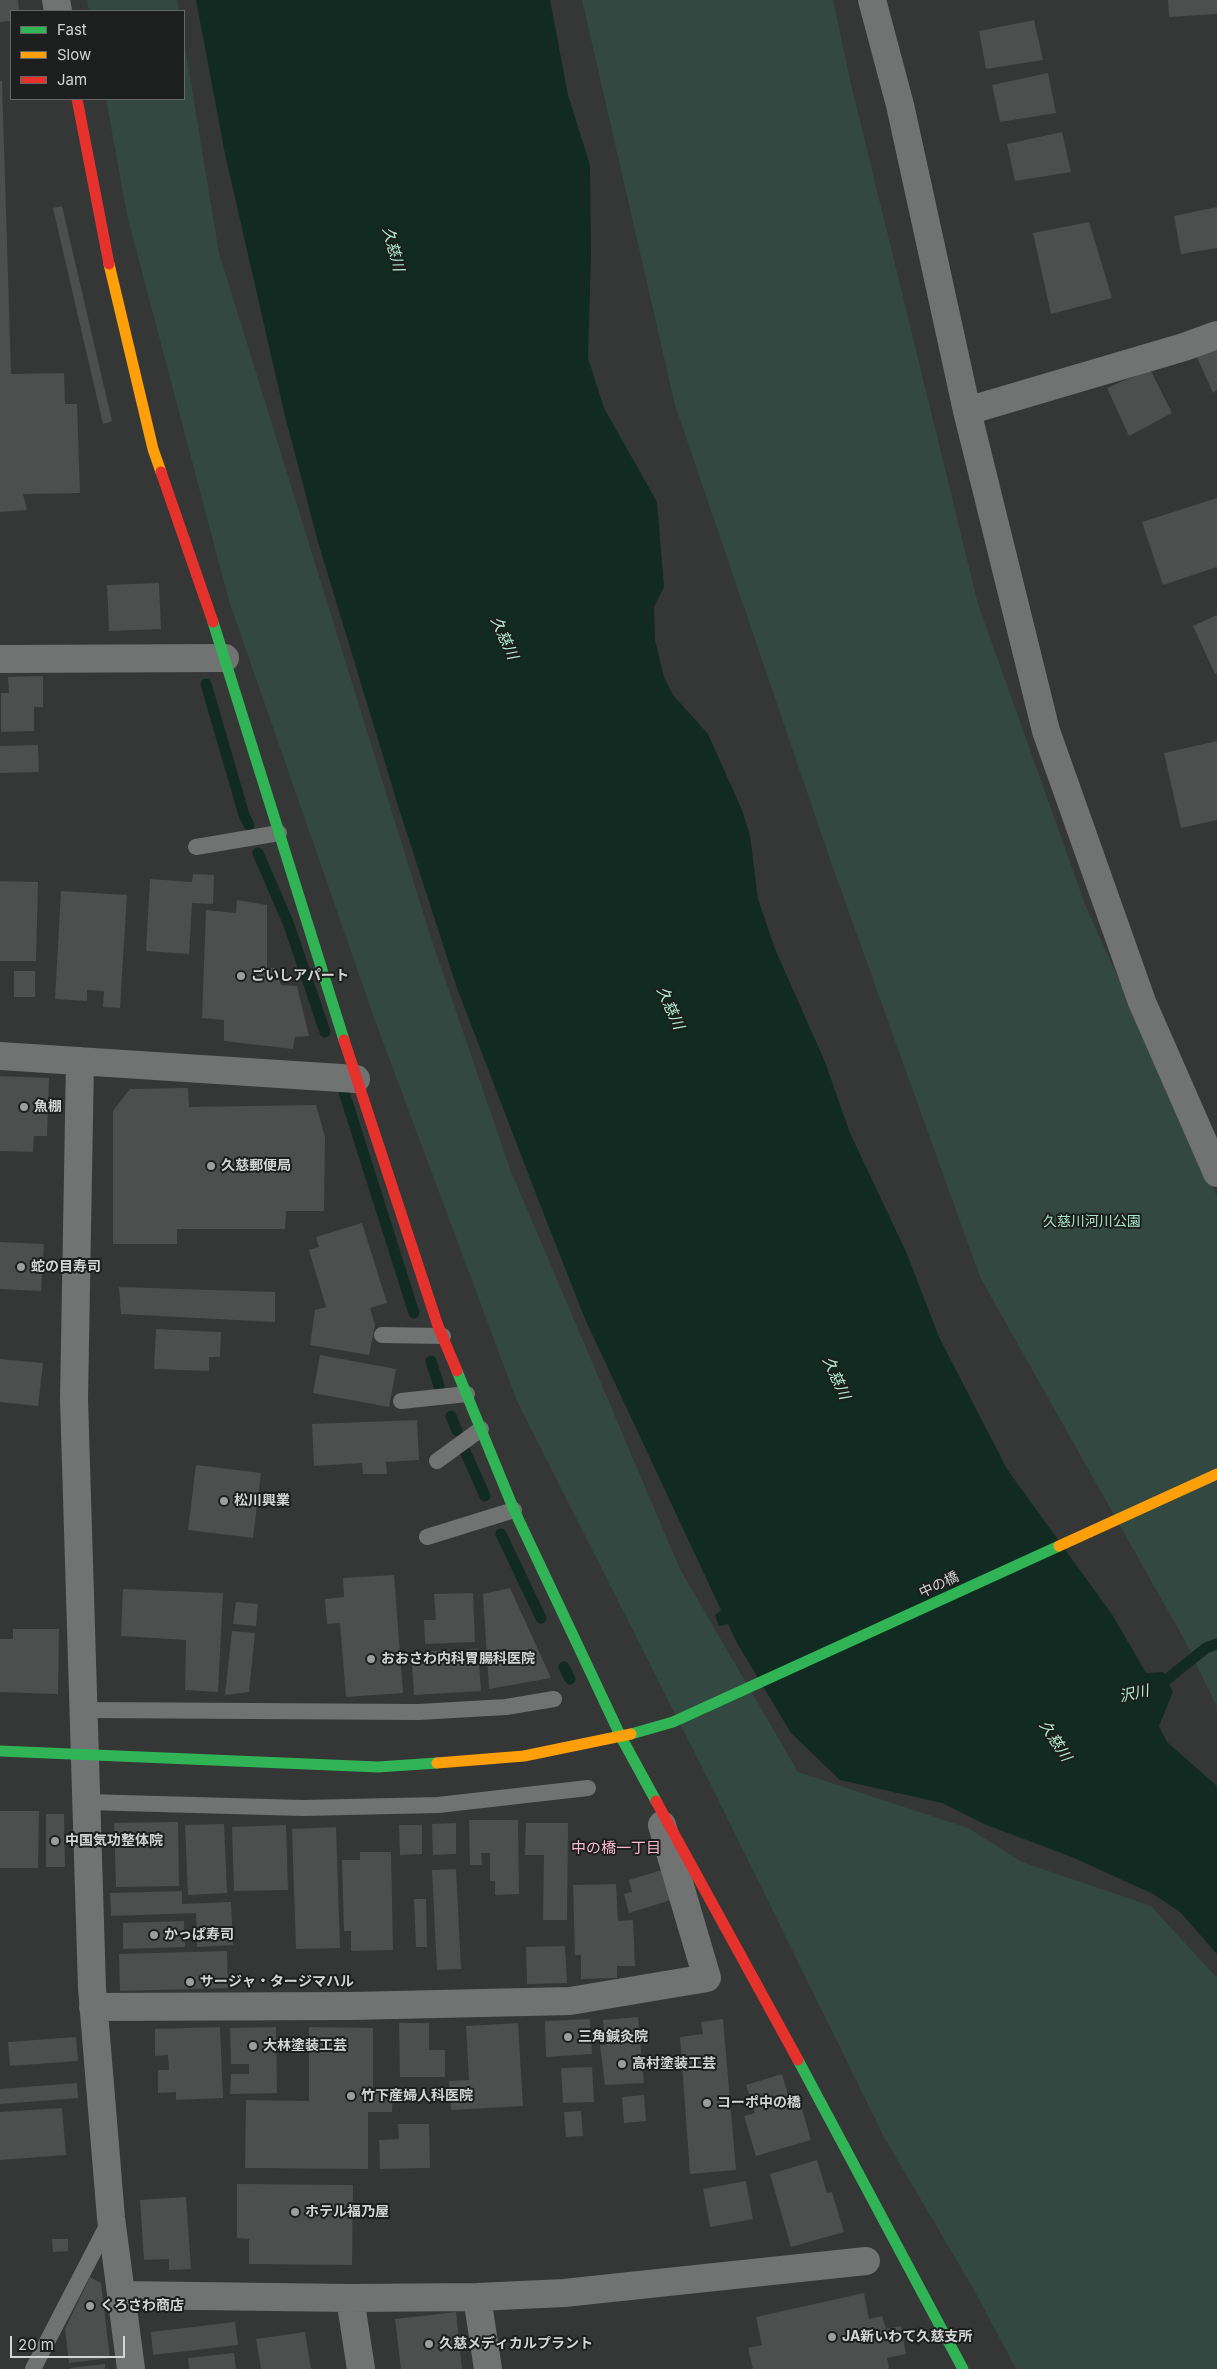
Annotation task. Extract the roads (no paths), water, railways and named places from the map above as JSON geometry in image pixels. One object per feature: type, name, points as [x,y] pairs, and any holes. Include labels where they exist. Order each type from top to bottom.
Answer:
[{"type":"street","points":[[872,0],[900,105],[968,411],[1046,731],[1142,1002],[1217,1173]]},
{"type":"street","points":[[77,100],[114,290],[153,449],[225,658],[356,1079],[443,1336],[514,1510],[621,1737],[960,2367]]},
{"type":"street","points":[[968,411],[1184,347],[1217,335]]},
{"type":"street","points":[[0,660],[225,658]]},
{"type":"street","points":[[0,1056],[356,1079]]},
{"type":"street","points":[[80,1062],[74,1399],[93,2007],[111,2218],[131,2369]]},
{"type":"street","name":"中の橋","points":[[0,1751],[378,1767],[524,1756],[621,1737],[673,1722],[1217,1474]]},
{"type":"street","points":[[93,2007],[350,2006],[570,2001],[707,1978],[676,1869],[651,1791]]},
{"type":"street","points":[[121,2295],[350,2298],[477,2297],[564,2293],[866,2261]]},
{"type":"street","points":[[477,2297],[488,2369]]},
{"type":"street","points":[[350,2298],[360,2369]]},
{"type":"lane","points":[[196,847],[279,833]]},
{"type":"lane","points":[[382,1335],[443,1336]]},
{"type":"lane","points":[[401,1401],[467,1394]]},
{"type":"lane","points":[[437,1461],[481,1429]]},
{"type":"lane","points":[[427,1537],[514,1510]]},
{"type":"lane","points":[[84,1710],[419,1712],[506,1707],[554,1699]]},
{"type":"lane","points":[[86,1802],[303,1808],[438,1805],[588,1788]]},
{"type":"lane","points":[[33,2369],[111,2218]]},
{"type":"water","name":"久慈川","points":[[196,0],[550,0],[568,95],[590,165],[591,254],[588,358],[604,408],[657,502],[664,587],[654,607],[655,640],[664,677],[673,695],[708,734],[742,810],[750,835],[758,899],[775,949],[825,1062],[850,1133],[907,1254],[939,1337],[1007,1469],[1113,1616],[1146,1673],[1163,1672],[1173,1692],[1159,1726],[1167,1742],[1217,1786],[1217,1954],[1180,1912],[1153,1894],[1072,1857],[984,1824],[942,1803],[840,1780],[791,1733],[737,1643],[728,1624],[719,1626],[715,1615],[721,1610],[585,1319],[534,1189],[457,988],[400,812],[318,542],[284,412],[225,154]]},
{"type":"waterway","points":[[206,684],[244,815],[249,825]]},
{"type":"waterway","points":[[258,853],[289,925],[325,1032]]},
{"type":"waterway","points":[[344,1092],[414,1313]]},
{"type":"waterway","points":[[431,1361],[439,1386]]},
{"type":"waterway","points":[[451,1416],[457,1431]]},
{"type":"waterway","points":[[465,1451],[485,1496]]},
{"type":"waterway","points":[[501,1534],[541,1618]]},
{"type":"waterway","name":"沢川","points":[[1156,1688],[1206,1648],[1217,1644]]},
{"type":"waterway","points":[[564,1667],[570,1679]]},
{"type":"place","name":"ごいしアパート","points":[[241,976]]},
{"type":"place","name":"魚棚","points":[[24,1107]]},
{"type":"place","name":"久慈郵便局","points":[[211,1166]]},
{"type":"place","name":"蛇の目寿司","points":[[21,1267]]},
{"type":"place","name":"松川興業","points":[[224,1501]]},
{"type":"place","name":"おおさわ内科胃腸科医院","points":[[371,1659]]},
{"type":"place","name":"中国気功整体院","points":[[55,1841]]},
{"type":"place","name":"かっぱ寿司","points":[[154,1935]]},
{"type":"place","name":"サージャ・タージマハル","points":[[190,1982]]},
{"type":"place","name":"三角鍼灸院","points":[[568,2037]]},
{"type":"place","name":"大林塗装工芸","points":[[253,2046]]},
{"type":"place","name":"高村塗装工芸","points":[[622,2064]]},
{"type":"place","name":"竹下産婦人科医院","points":[[351,2096]]},
{"type":"place","name":"コーポ中の橋","points":[[707,2103]]},
{"type":"place","name":"ホテル福乃屋","points":[[295,2212]]},
{"type":"place","name":"くろさわ商店","points":[[90,2306]]},
{"type":"place","name":"JA新いわて久慈支所","points":[[832,2337]]},
{"type":"place","name":"久慈メディカルプラント","points":[[429,2344]]},
{"type":"district","name":"中の橋一丁目","points":[[616,1848]]},
{"type":"park label","name":"久慈川河川公園","points":[[1092,1222]]}]
